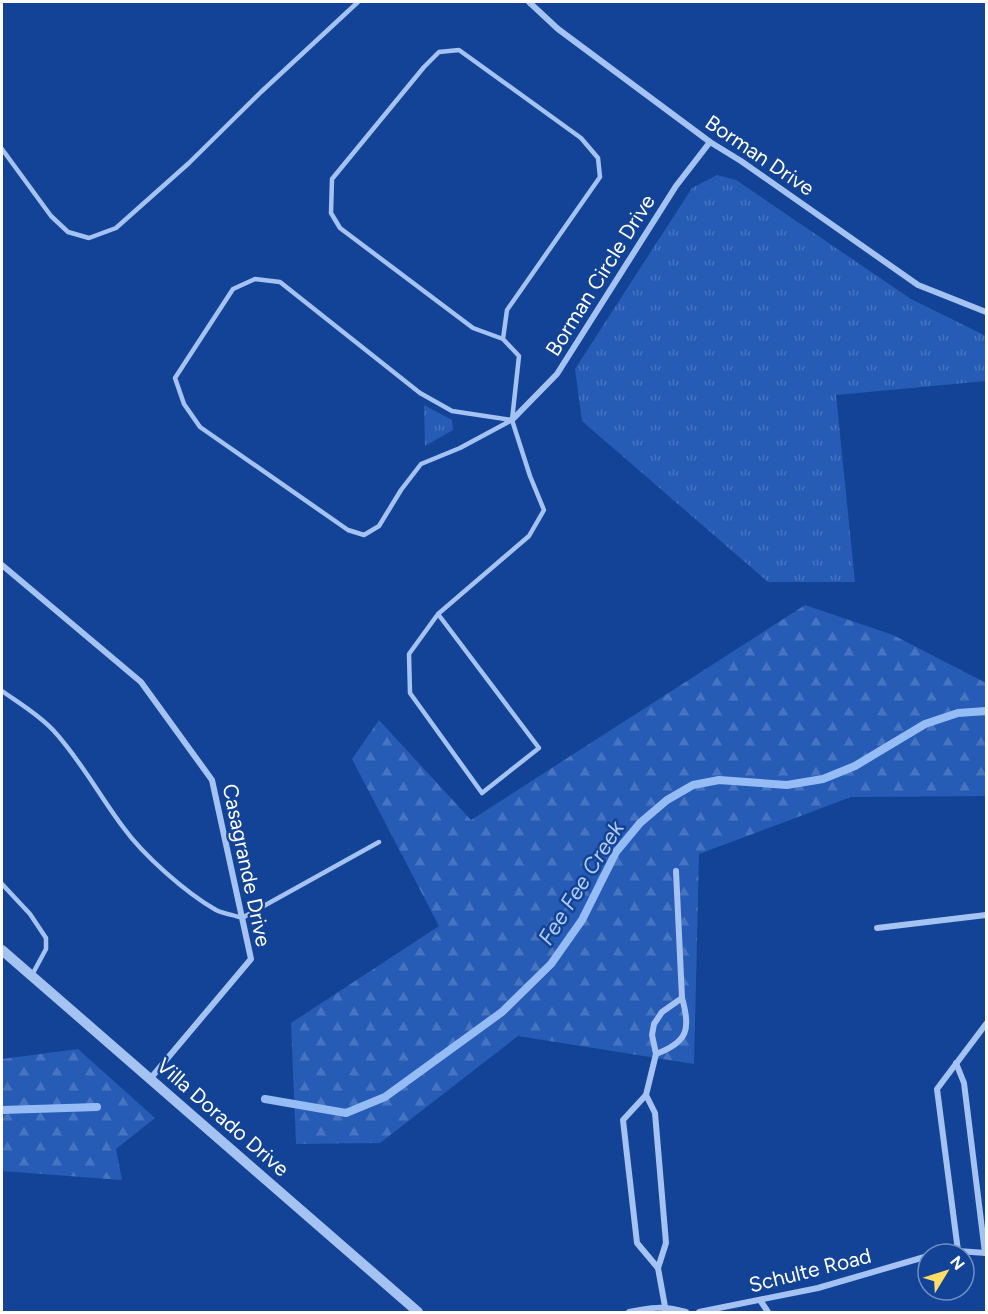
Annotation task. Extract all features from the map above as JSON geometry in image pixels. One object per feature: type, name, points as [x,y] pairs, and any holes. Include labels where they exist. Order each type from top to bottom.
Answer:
[{"type":"street","name":"Borman Drive","points":[[529,2],[558,29],[710,142],[741,161],[918,285],[987,312]]},
{"type":"street","name":"Borman Circle Drive","points":[[513,420],[556,374],[676,186],[710,142]]},
{"type":"street","name":"Casagrande Drive","points":[[2,565],[141,682],[212,780],[251,959],[150,1079]]},
{"type":"street","points":[[656,1054],[671,1049],[682,1038],[687,1028],[686,1011],[682,998],[675,871]]},
{"type":"street","points":[[877,928],[987,915]]},
{"type":"street","name":"Villa Dorado Drive","points":[[2,950],[418,1312]]},
{"type":"street","points":[[658,1268],[637,1243],[623,1120],[646,1095],[656,1054],[652,1035],[654,1024],[662,1012],[682,998]]},
{"type":"street","points":[[957,1242],[937,1089],[987,1024]]},
{"type":"street","points":[[956,1063],[964,1083],[986,1253]]},
{"type":"street","points":[[646,1095],[655,1113],[666,1243],[658,1268],[665,1310]]},
{"type":"street","name":"Schulte Road","points":[[699,1312],[818,1288],[916,1259]]},
{"type":"street","points":[[760,1300],[768,1312]]},
{"type":"street","points":[[629,1312],[649,1308],[665,1310],[670,1308],[686,1312]]},
{"type":"lane","points":[[2,150],[51,216],[68,232],[89,238],[116,228],[189,163],[358,2]]},
{"type":"lane","points":[[438,614],[539,748],[482,793],[410,693],[409,654],[438,614],[529,536],[544,510],[530,476],[513,420],[519,356],[503,339],[473,328],[340,228],[331,213],[332,178],[439,52],[459,50],[581,138],[598,158],[600,177],[507,310],[503,339]]},
{"type":"lane","points":[[255,279],[280,282],[420,393],[452,411],[513,420],[460,448],[421,464],[400,490],[379,526],[364,535],[348,530],[200,427],[184,404],[175,378],[233,289],[255,279]]},
{"type":"lane","points":[[2,691],[52,729],[81,765],[123,828],[148,856],[186,889],[217,910],[242,918],[379,842]]},
{"type":"lane","points":[[2,884],[30,914],[46,938],[46,949],[31,977]]},
{"type":"green space","points":[[717,175],[736,180],[911,299],[986,336],[986,381],[836,395],[855,582],[768,582],[582,421],[575,369],[692,188]]},
{"type":"green space","points":[[424,405],[452,420],[453,430],[425,446]]},
{"type":"green space","points":[[805,605],[893,635],[986,683],[986,796],[851,797],[699,854],[694,1064],[518,1036],[380,1143],[296,1144],[291,1023],[439,926],[352,759],[379,720],[471,820]]},
{"type":"green space","points":[[78,1049],[155,1118],[116,1149],[122,1180],[2,1171],[2,1059]]},
{"type":"waterway","name":"Fee Fee Creek","points":[[265,1099],[346,1113],[385,1097],[502,1012],[551,964],[582,920],[616,852],[640,823],[667,800],[693,785],[719,780],[787,785],[823,779],[855,766],[925,724],[958,713],[986,711]]},
{"type":"waterway","name":"Fee Fee Creek","points":[[2,1110],[97,1107]]}]
